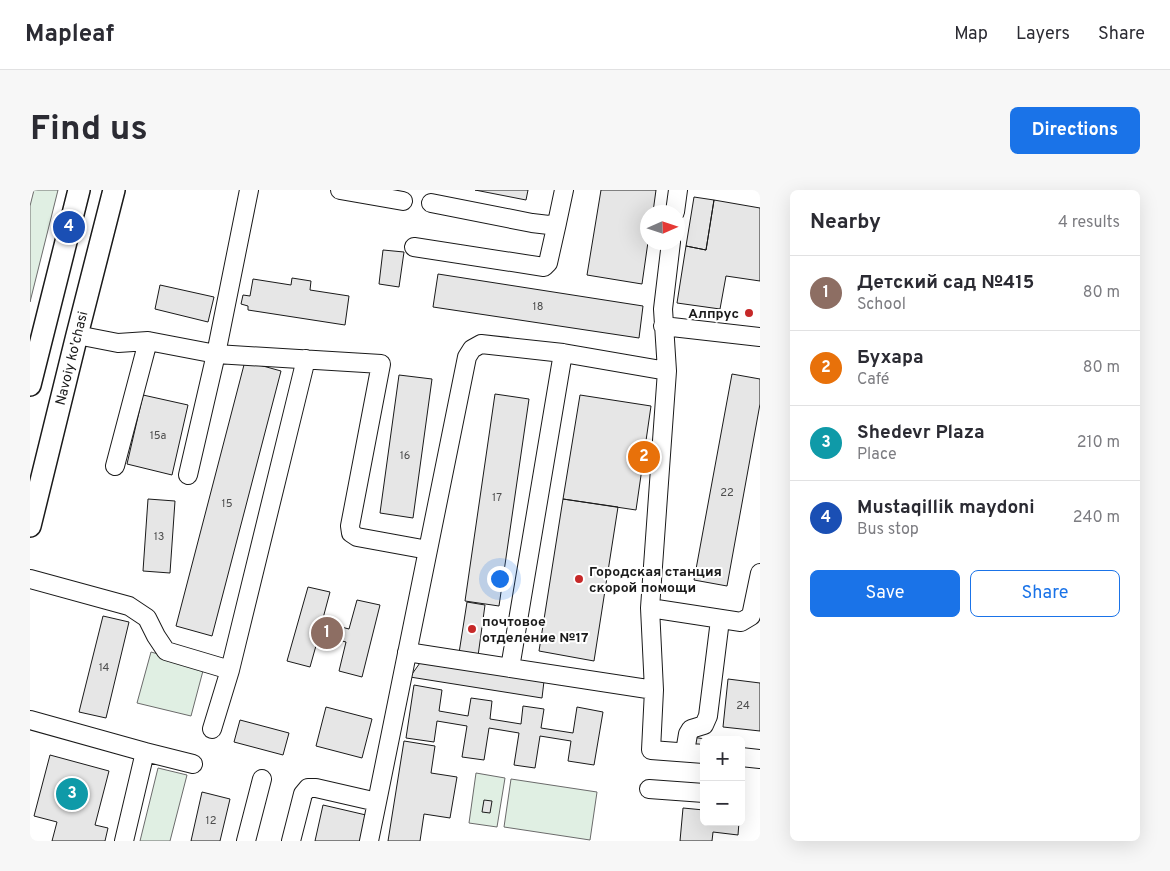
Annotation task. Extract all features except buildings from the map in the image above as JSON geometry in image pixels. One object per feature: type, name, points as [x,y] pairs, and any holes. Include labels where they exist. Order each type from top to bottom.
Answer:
[{"type":"main road","points":[[32,372],[79,190]]},
{"type":"main road","name":"Navoiy ko'chasi","points":[[30,526],[114,190]]},
{"type":"street","points":[[188,475],[216,354],[249,190]]},
{"type":"street","points":[[340,190],[403,201]]},
{"type":"street","points":[[414,247],[544,266],[548,263],[564,190]]},
{"type":"street","points":[[676,205],[678,190]]},
{"type":"street","points":[[431,203],[532,223],[556,223]]},
{"type":"street","points":[[670,250],[663,309],[667,371],[650,608],[654,690],[651,750],[700,754]]},
{"type":"street","points":[[663,326],[760,336]]},
{"type":"street","points":[[77,334],[118,343],[148,341],[216,354],[381,364],[350,526],[351,532],[357,537],[428,550]]},
{"type":"street","points":[[115,466],[148,341]]},
{"type":"street","points":[[369,841],[467,357],[472,349],[482,344],[563,353],[667,371]]},
{"type":"street","points":[[510,668],[563,353]]},
{"type":"street","points":[[212,729],[230,670],[306,359]]},
{"type":"street","points":[[650,608],[741,622],[751,616],[760,573]]},
{"type":"street","points":[[30,580],[129,606],[147,618],[166,651],[230,670]]},
{"type":"street","points":[[685,752],[688,734],[691,729],[704,725],[708,716],[720,620]]},
{"type":"street","points":[[407,652],[654,690]]},
{"type":"street","points":[[30,720],[193,764]]},
{"type":"street","points":[[124,841],[145,752]]},
{"type":"street","points":[[745,757],[760,759]]},
{"type":"street","points":[[246,841],[262,779]]},
{"type":"street","points":[[291,841],[303,794],[308,788],[316,788],[378,802]]},
{"type":"street","points":[[649,790],[700,794]]},
{"type":"green space","points":[[34,190],[58,190],[30,302],[30,206]]},
{"type":"green space","points":[[151,652],[204,667],[191,716],[137,703]]},
{"type":"green space","points":[[158,768],[187,775],[170,841],[140,841]]},
{"type":"green space","points":[[476,773],[505,778],[497,827],[469,823]]},
{"type":"green space","points":[[511,779],[597,792],[590,840],[504,827]]},
{"type":"place","name":"Mustaqillik maydoni","points":[[69,227]]},
{"type":"place","name":"Алпрус","points":[[749,313]]},
{"type":"place","name":"Бухара","points":[[644,457]]},
{"type":"place","name":"Городская станция скорой помощи","points":[[579,579]]},
{"type":"place","name":"почтовое отделение №17","points":[[472,629]]},
{"type":"place","name":"Детский сад №415","points":[[327,633]]},
{"type":"place","name":"Shedevr Plaza","points":[[72,794]]}]
